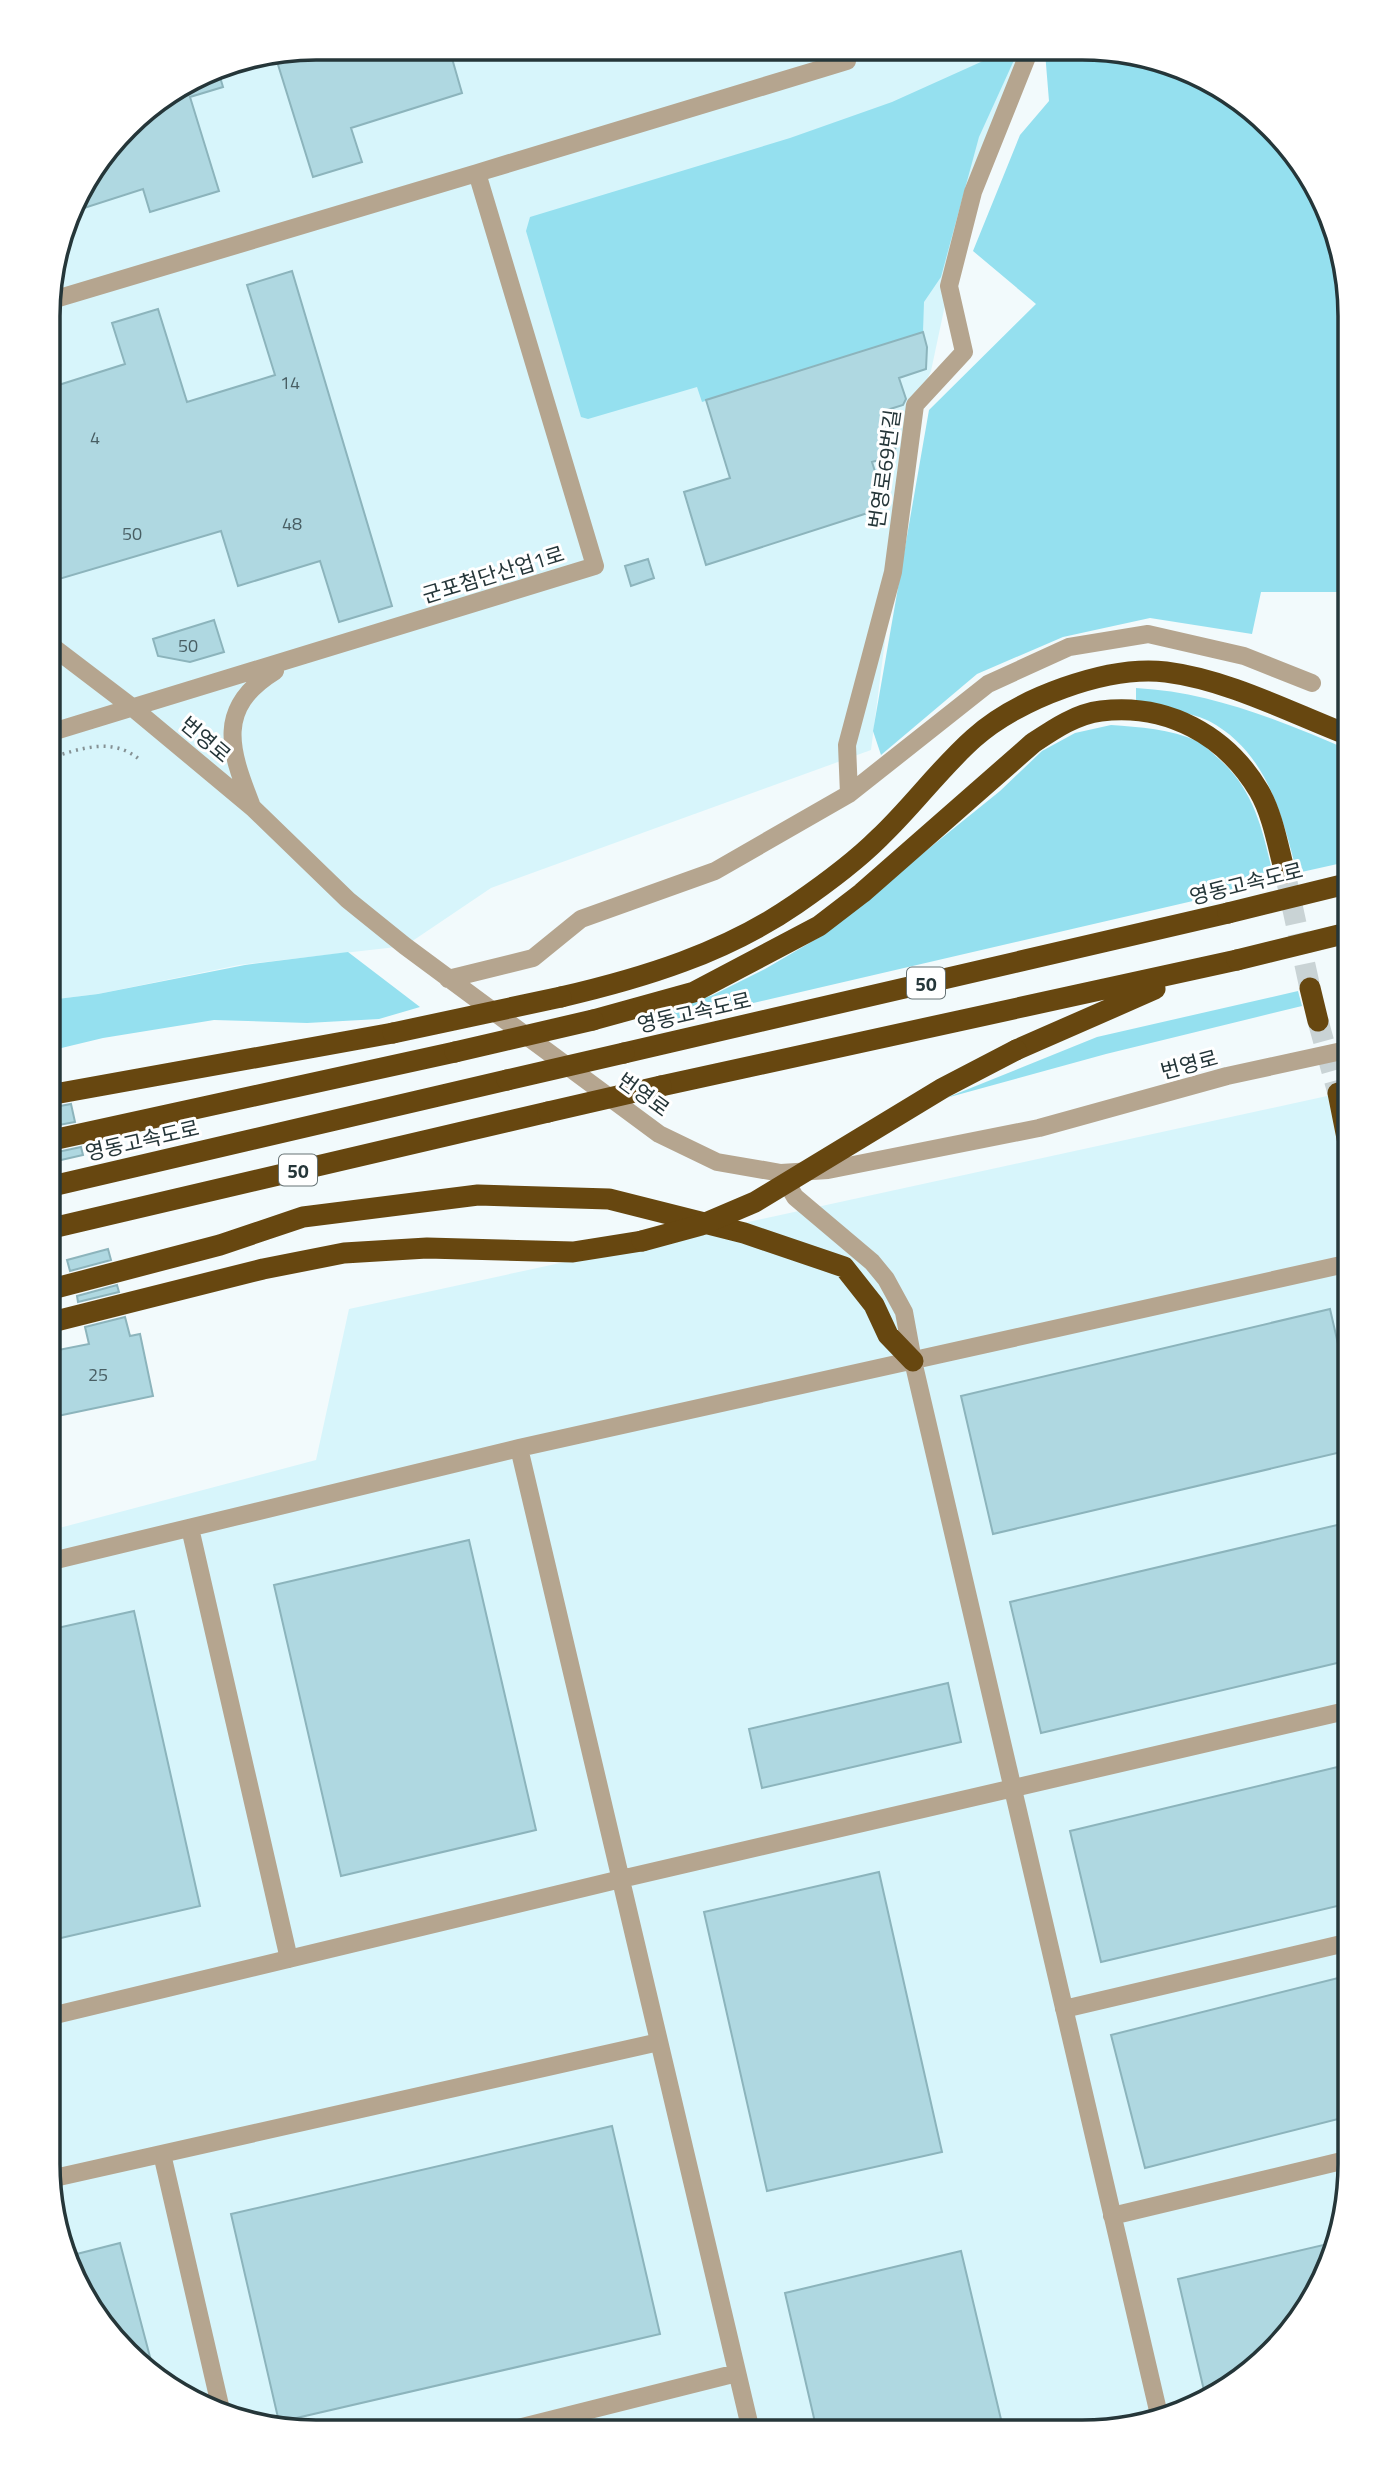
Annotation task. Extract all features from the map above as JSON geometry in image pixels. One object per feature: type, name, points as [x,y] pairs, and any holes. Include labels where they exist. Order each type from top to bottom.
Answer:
[{"type":"highway","points":[[60,1093],[393,1033],[561,997],[676,965],[741,937],[794,906],[879,838],[974,737],[1011,712],[1078,684],[1118,674],[1164,672],[1217,683],[1338,731]]},
{"type":"highway","points":[[60,1138],[455,1052],[593,1020],[694,992],[819,926],[862,893],[1033,743],[1064,722],[1099,711],[1132,710],[1163,716],[1208,733],[1241,764],[1261,794],[1285,873]]},
{"type":"highway","name":"영동고속도로","points":[[60,1184],[1338,886]]},
{"type":"highway","name":"50","points":[[60,1225],[661,1086],[1205,968],[1338,935]]},
{"type":"highway","points":[[60,1320],[263,1269],[344,1253],[427,1248],[573,1252],[642,1241],[701,1225],[755,1202],[943,1088],[1016,1050],[1205,968]]},
{"type":"highway","points":[[1310,988],[1318,1021]]},
{"type":"highway","points":[[60,1287],[220,1245],[303,1217],[478,1195],[609,1199],[744,1233],[844,1267],[874,1305],[888,1335],[913,1361]]},
{"type":"street","name":"번영로69번길","points":[[849,794],[847,745],[893,572],[915,405],[964,352],[949,286],[973,192],[1026,60]]},
{"type":"street","points":[[60,298],[847,61]]},
{"type":"street","name":"군포첨단산업1로","points":[[60,730],[289,662],[595,566],[477,173]]},
{"type":"street","points":[[449,979],[533,958],[580,919],[715,871],[849,794],[988,684],[1069,647],[1149,634],[1244,656],[1312,683]]},
{"type":"street","name":"번영로","points":[[60,652],[133,708],[253,807],[348,900],[449,979],[659,1134],[717,1161],[781,1172],[828,1170],[1039,1128],[1227,1076],[1338,1052]]},
{"type":"street","points":[[253,807],[234,760],[232,721],[249,692],[289,662]]},
{"type":"street","points":[[781,1172],[795,1197],[872,1262],[886,1279],[904,1312],[913,1361],[1157,2408]]},
{"type":"street","points":[[60,1559],[519,1448],[1338,1266]]},
{"type":"street","points":[[519,1448],[748,2420]]},
{"type":"street","points":[[190,1528],[289,1959]]},
{"type":"street","points":[[60,2014],[621,1879],[1338,1713]]},
{"type":"street","points":[[1064,2009],[1338,1945]]},
{"type":"street","points":[[60,2177],[659,2042]]},
{"type":"street","points":[[162,2154],[219,2401]]},
{"type":"street","points":[[1112,2216],[1338,2162]]},
{"type":"street","points":[[550,2420],[737,2373]]},
{"type":"path","points":[[60,755],[89,747],[118,746],[140,760]]},
{"type":"shaded area","points":[[299,60],[1023,60],[949,286],[931,371],[915,405],[871,750],[491,888],[405,946],[239,965],[98,994],[60,999],[60,299],[64,265],[79,217],[103,173],[134,134],[173,103],[217,79],[265,64]]},
{"type":"shaded area","points":[[985,60],[1014,60],[979,137],[941,277],[924,302],[923,332],[702,402],[697,387],[588,419],[581,417],[526,231],[530,217],[790,138],[892,102]]},
{"type":"shaded area","points":[[1046,60],[1099,60],[1133,64],[1165,73],[1211,94],[1238,112],[1264,134],[1304,187],[1319,217],[1330,249],[1338,299],[1338,592],[1261,592],[1252,634],[1150,618],[1063,637],[977,674],[881,755],[873,731],[929,410],[1036,304],[973,251],[1020,135],[1049,101]]},
{"type":"shaded area","points":[[1136,688],[1192,695],[1246,710],[1338,746],[1338,864],[1297,873],[1285,829],[1269,787],[1258,767],[1229,734],[1201,718],[1136,702]]},
{"type":"shaded area","points":[[1111,725],[1155,729],[1187,737],[1200,742],[1231,770],[1256,813],[1274,878],[1236,891],[646,1028],[644,1020],[713,995],[818,938],[1000,791],[1042,751],[1075,733]]},
{"type":"shaded area","points":[[348,952],[420,1007],[379,1019],[307,1023],[214,1020],[103,1038],[60,1048],[60,999],[98,994],[245,965]]},
{"type":"shaded area","points":[[1298,991],[1302,1006],[1106,1054],[946,1098],[1097,1037]]},
{"type":"shaded area","points":[[1338,1094],[1338,2180],[1334,2214],[1319,2262],[1295,2306],[1264,2345],[1225,2376],[1181,2400],[1133,2415],[1099,2419],[315,2420],[265,2415],[217,2400],[173,2376],[134,2345],[103,2306],[79,2262],[64,2214],[60,2180],[60,1528],[316,1460],[349,1309]]},
{"type":"building","points":[[299,60],[452,60],[462,93],[351,128],[362,162],[313,177],[277,63]]},
{"type":"building","points":[[220,78],[223,87],[190,97],[219,191],[150,212],[143,189],[83,208],[103,173],[134,134],[173,103]]},
{"type":"building","points":[[292,271],[392,606],[339,622],[320,561],[238,586],[221,531],[60,579],[60,385],[125,364],[112,323],[158,309],[187,402],[275,375],[247,285]]},
{"type":"building","points":[[923,332],[927,347],[926,369],[899,378],[906,399],[903,405],[887,410],[897,443],[893,456],[872,462],[882,493],[876,494],[880,509],[706,565],[684,492],[730,478],[706,400]]},
{"type":"building","points":[[648,559],[654,578],[631,586],[625,566]]},
{"type":"building","points":[[214,620],[224,652],[190,662],[158,656],[153,639]]},
{"type":"building","points":[[71,1104],[75,1122],[60,1125],[60,1106]]},
{"type":"building","points":[[81,1147],[83,1155],[60,1160],[60,1151]]},
{"type":"building","points":[[108,1249],[111,1260],[70,1271],[67,1260]]},
{"type":"building","points":[[117,1285],[119,1292],[78,1302],[77,1296]]},
{"type":"building","points":[[1330,1309],[1338,1344],[1338,1453],[993,1534],[961,1396]]},
{"type":"building","points":[[125,1317],[130,1336],[140,1334],[153,1396],[60,1415],[60,1350],[89,1344],[85,1327]]},
{"type":"building","points":[[1338,1525],[1338,1663],[1041,1733],[1010,1602]]},
{"type":"building","points":[[469,1540],[536,1830],[341,1876],[274,1585]]},
{"type":"building","points":[[134,1611],[200,1906],[60,1938],[60,1627]]},
{"type":"building","points":[[948,1683],[961,1742],[762,1788],[749,1729]]},
{"type":"building","points":[[1338,1767],[1338,1906],[1101,1962],[1070,1831]]},
{"type":"building","points":[[879,1872],[942,2152],[767,2191],[704,1912]]},
{"type":"building","points":[[1338,1978],[1338,2119],[1145,2168],[1111,2035]]},
{"type":"building","points":[[612,2126],[660,2334],[294,2418],[278,2416],[231,2214]]},
{"type":"building","points":[[120,2243],[151,2359],[134,2345],[112,2319],[94,2292],[76,2254]]},
{"type":"building","points":[[1325,2244],[1312,2277],[1286,2319],[1264,2345],[1238,2367],[1204,2389],[1178,2279]]},
{"type":"building","points":[[961,2251],[1001,2420],[814,2420],[785,2293]]},
{"type":"tunnel","points":[[1285,873],[1310,988]]},
{"type":"tunnel","points":[[1318,1021],[1338,1093]]}]
